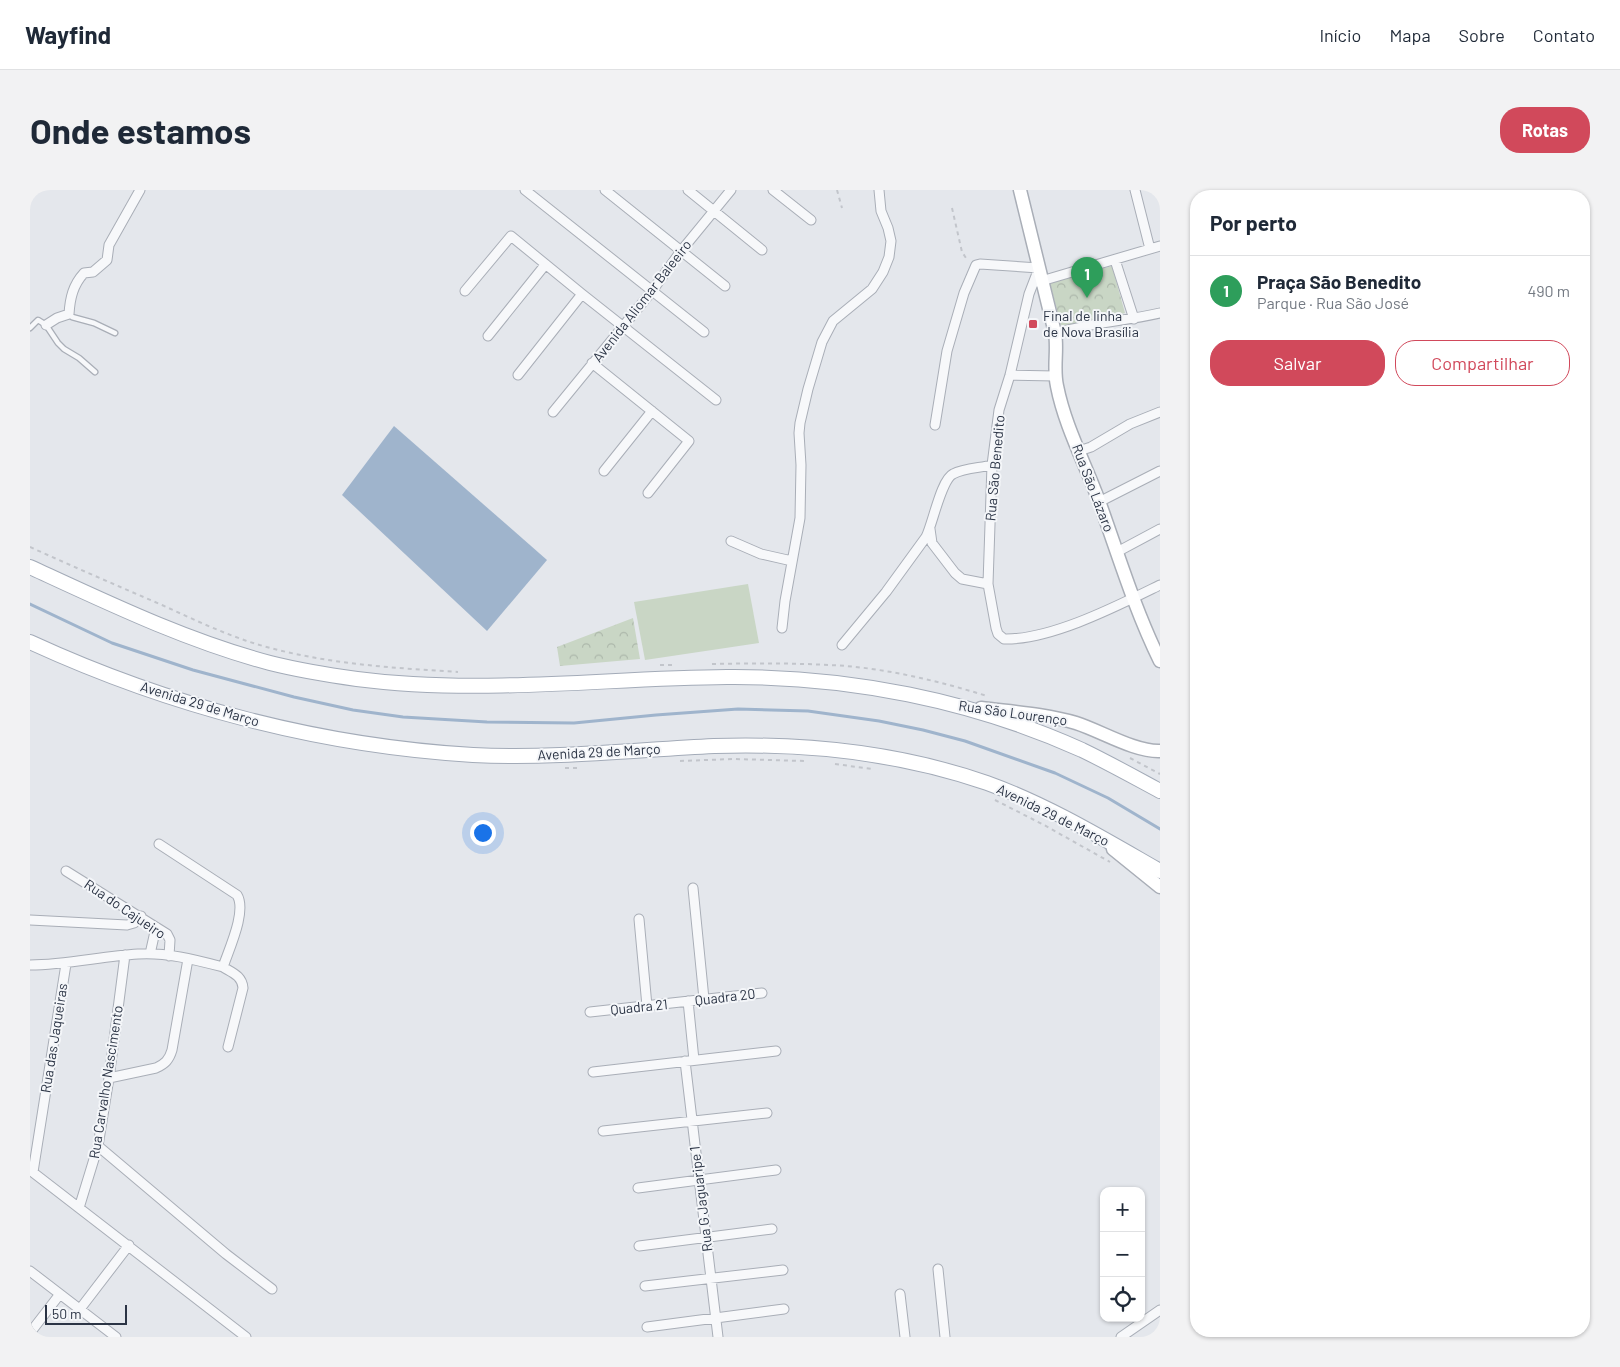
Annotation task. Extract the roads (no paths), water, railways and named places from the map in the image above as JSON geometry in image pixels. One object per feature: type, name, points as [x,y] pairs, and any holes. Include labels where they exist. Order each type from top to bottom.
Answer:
[{"type":"main road","name":"Rua São Lázaro","points":[[1020,190],[1039,268],[1038,282],[1055,333],[1057,344],[1055,376],[1064,411],[1133,598]]},
{"type":"main road","points":[[30,567],[136,614],[210,644],[272,664],[349,678],[397,683],[480,687],[728,677],[800,679],[872,688],[910,694],[950,704],[1024,727],[1117,767],[1160,791]]},
{"type":"main road","points":[[1133,598],[1160,661]]},
{"type":"main road","name":"Avenida 29 de Março","points":[[30,642],[135,685],[188,702],[268,724],[338,740],[385,747],[476,755],[574,754],[716,746],[791,747],[881,756],[934,768],[988,784],[1051,811],[1160,871]]},
{"type":"main road","name":"Rua São Lourenço","points":[[950,704],[1051,717],[1089,727],[1144,749],[1160,751]]},
{"type":"main road","points":[[1091,832],[1160,887]]},
{"type":"street","points":[[46,325],[69,314],[71,296],[76,283],[84,273],[93,272],[107,260],[109,245],[140,190]]},
{"type":"street","points":[[525,190],[704,332]]},
{"type":"street","points":[[605,190],[725,286]]},
{"type":"street","points":[[688,190],[762,250]]},
{"type":"street","name":"Avenida Aliomar Baleeiro","points":[[553,412],[652,291],[731,190]]},
{"type":"street","points":[[773,190],[811,220]]},
{"type":"street","points":[[782,628],[800,518],[801,465],[799,433],[808,389],[822,342],[833,321],[872,289],[884,272],[889,258],[891,241],[881,211],[879,190]]},
{"type":"street","points":[[1135,190],[1150,250]]},
{"type":"street","points":[[466,291],[511,236],[716,400]]},
{"type":"street","points":[[1038,282],[1160,246]]},
{"type":"street","points":[[1116,260],[1134,319]]},
{"type":"street","points":[[488,336],[545,265]]},
{"type":"street","points":[[935,425],[947,351],[964,293],[976,265],[1039,268]]},
{"type":"street","name":"Rua São Benedito","points":[[1038,282],[998,410],[992,465],[988,584],[996,628],[998,634],[1004,639],[1015,639],[1053,631],[1133,598]]},
{"type":"street","points":[[518,375],[582,294]]},
{"type":"street","points":[[1055,333],[1079,326],[1134,319],[1160,313]]},
{"type":"street","points":[[592,363],[689,441],[648,493]]},
{"type":"street","points":[[1010,375],[1055,376]]},
{"type":"street","points":[[604,471],[652,411]]},
{"type":"street","points":[[1079,451],[1091,447],[1130,424],[1160,412]]},
{"type":"street","points":[[842,645],[912,558],[930,528],[944,486],[951,475],[992,465]]},
{"type":"street","points":[[1099,502],[1160,471]]},
{"type":"street","points":[[930,528],[932,542],[955,573],[962,579],[988,584]]},
{"type":"street","points":[[1117,552],[1160,529]]},
{"type":"street","points":[[731,541],[761,554],[792,561]]},
{"type":"street","points":[[1133,598],[1160,586]]},
{"type":"street","points":[[159,844],[237,895],[240,900],[240,915],[223,967]]},
{"type":"street","name":"Rua do Cajueiro","points":[[66,871],[168,934],[170,940],[168,956]]},
{"type":"street","points":[[693,888],[704,999]]},
{"type":"street","points":[[30,920],[127,925],[134,922],[140,916]]},
{"type":"street","points":[[639,919],[647,1006]]},
{"type":"street","points":[[150,954],[156,927]]},
{"type":"street","points":[[30,965],[66,964],[125,955],[150,954],[188,959],[223,967],[240,977],[243,988],[228,1047]]},
{"type":"street","name":"Rua Carvalho Nascimento","points":[[80,1208],[98,1146],[125,955]]},
{"type":"street","points":[[109,1078],[156,1068],[168,1060],[172,1050],[188,959]]},
{"type":"street","name":"Rua das Jaqueiras","points":[[31,1171],[66,964]]},
{"type":"street","name":"Quadra 20","points":[[688,1001],[762,993]]},
{"type":"street","name":"Quadra 21","points":[[590,1012],[688,1001]]},
{"type":"street","name":"Rua G Jaguaripe 1","points":[[688,1001],[692,1122],[718,1337]]},
{"type":"street","points":[[593,1072],[776,1051]]},
{"type":"street","points":[[604,1131],[767,1113]]},
{"type":"street","points":[[98,1146],[226,1254],[272,1288]]},
{"type":"street","points":[[638,1188],[776,1170]]},
{"type":"street","points":[[31,1171],[246,1337]]},
{"type":"street","points":[[639,1246],[772,1230]]},
{"type":"street","points":[[80,1309],[129,1245]]},
{"type":"street","points":[[938,1268],[945,1337]]},
{"type":"street","points":[[645,1286],[783,1270]]},
{"type":"street","points":[[30,1271],[116,1337]]},
{"type":"street","points":[[30,1333],[60,1294]]},
{"type":"street","points":[[900,1294],[905,1337]]},
{"type":"street","points":[[648,1327],[784,1309]]},
{"type":"street","points":[[1121,1337],[1160,1310]]},
{"type":"lane","points":[[69,314],[72,317],[94,323],[115,333]]},
{"type":"lane","points":[[30,328],[38,320],[46,325],[58,344],[79,358],[94,372]]},
{"type":"water","points":[[394,426],[547,560],[487,631],[342,495]]},
{"type":"waterway","points":[[30,604],[112,643],[193,670],[294,697],[353,710],[403,717],[487,722],[574,723],[738,709],[808,711],[879,721],[965,741],[1055,773],[1108,798],[1160,829]]},
{"type":"place","name":"Praça São Benedito","points":[[1087,298]]},
{"type":"place","name":"Final de linha de Nova Brasília","points":[[1033,324]]}]
